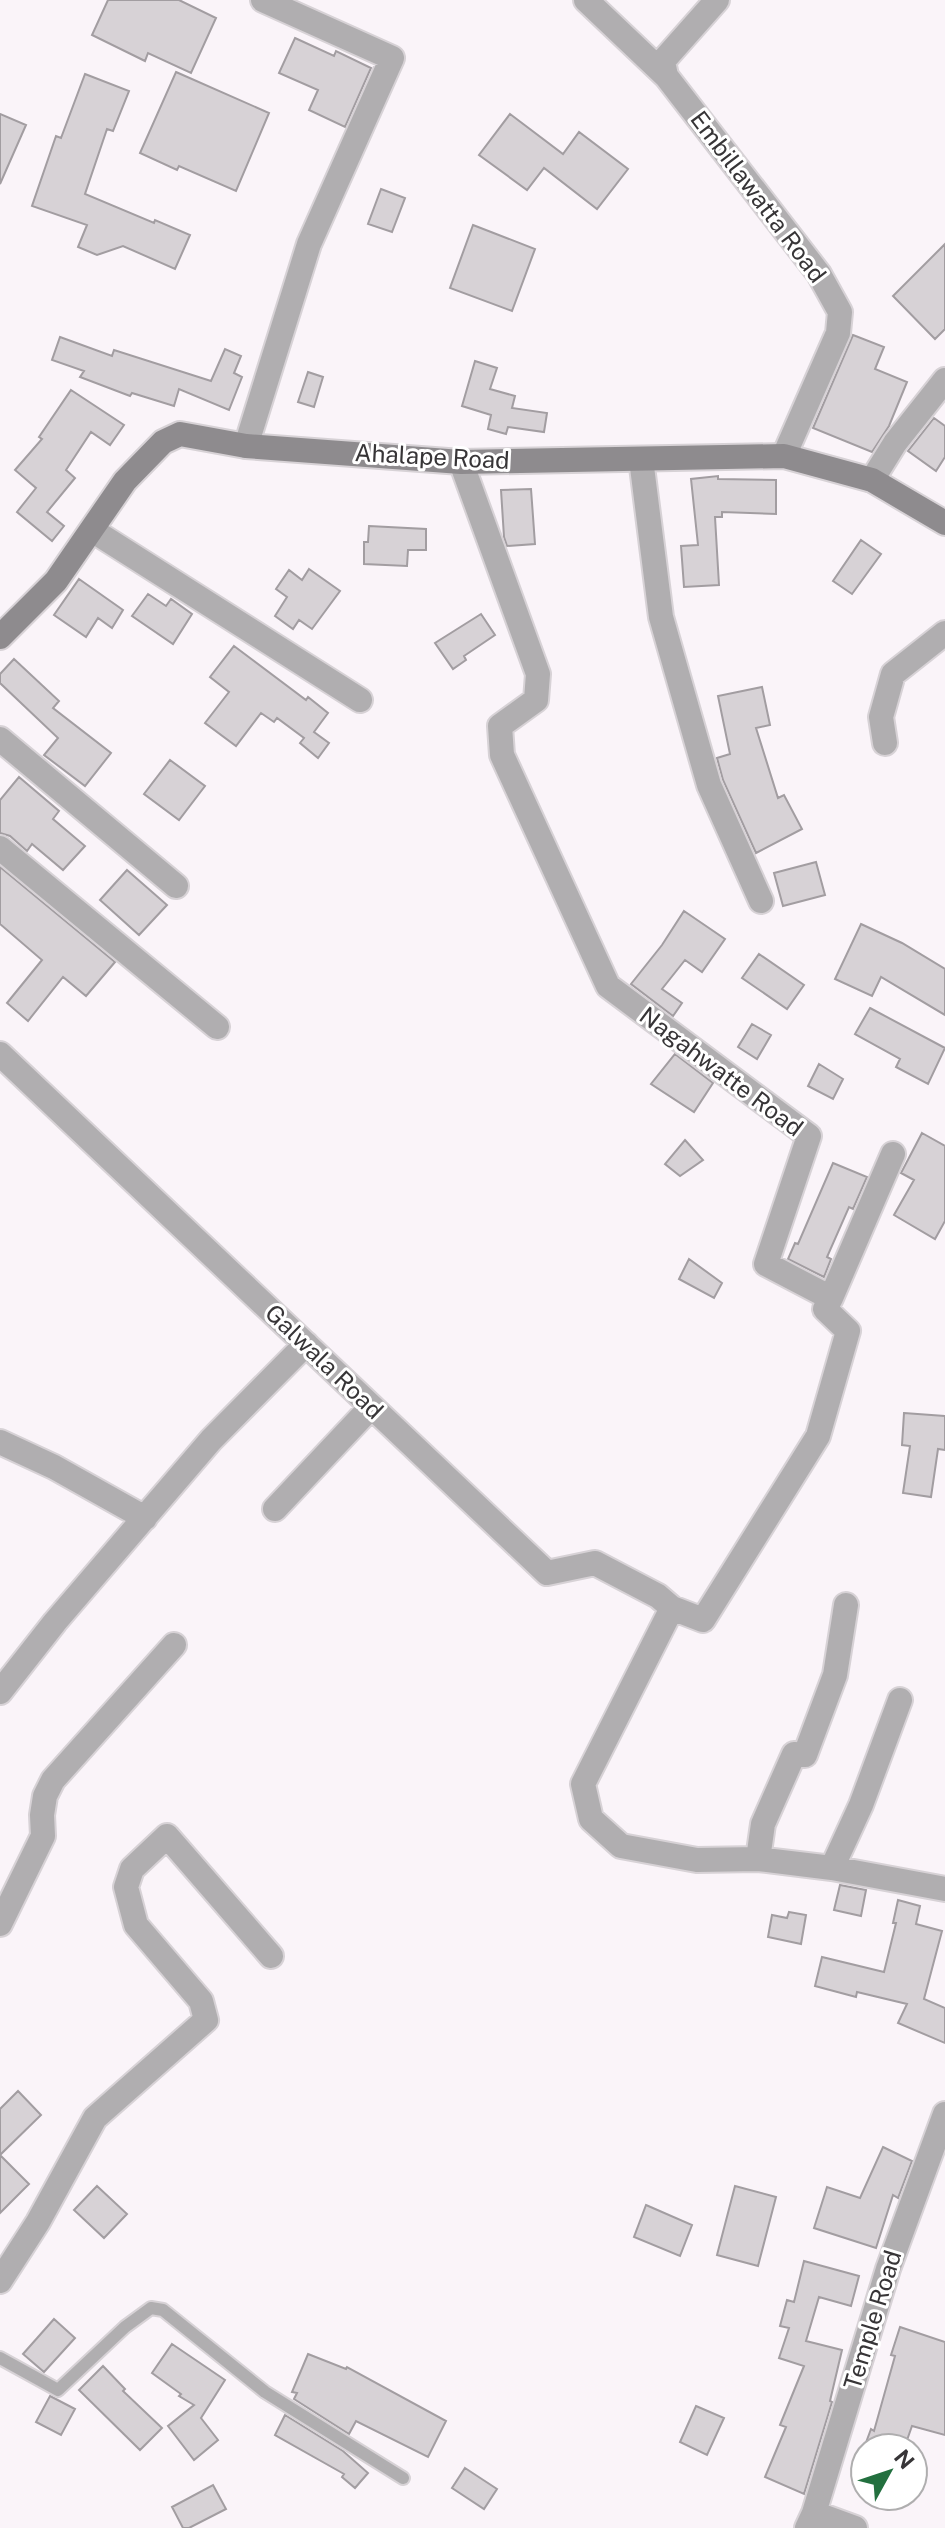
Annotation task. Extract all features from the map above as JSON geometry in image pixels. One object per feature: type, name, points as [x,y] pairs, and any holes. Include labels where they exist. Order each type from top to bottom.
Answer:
[{"type":"street","points":[[246,446],[309,244],[392,58],[263,0]]},
{"type":"street","points":[[586,0],[666,76]]},
{"type":"street","points":[[666,76],[663,61],[717,0]]},
{"type":"street","name":"Embillawatta Road","points":[[666,76],[819,274],[840,312],[838,333],[784,456]]},
{"type":"street","points":[[872,480],[895,443],[945,380]]},
{"type":"street","name":"Ahalape Road","points":[[0,637],[56,581],[125,481],[163,442],[180,434],[246,446],[461,462],[784,456],[872,480],[945,523]]},
{"type":"street","points":[[641,459],[661,617],[709,785],[761,901]]},
{"type":"street","name":"Nagahwatte Road","points":[[461,462],[538,674],[536,700],[500,726],[502,755],[608,986],[809,1136],[766,1264],[831,1298]]},
{"type":"street","points":[[92,530],[360,700]]},
{"type":"street","points":[[885,743],[881,717],[893,674],[945,633]]},
{"type":"street","points":[[0,739],[176,886]]},
{"type":"street","points":[[0,848],[217,1027]]},
{"type":"street","name":"Galwala Road","points":[[0,1054],[547,1573],[595,1563],[658,1596],[672,1608]]},
{"type":"street","points":[[893,1154],[825,1309],[848,1331],[818,1436],[703,1620],[672,1608],[583,1784],[591,1819],[621,1846],[697,1860],[758,1859],[832,1868],[945,1889]]},
{"type":"street","points":[[0,1692],[55,1622],[211,1440],[306,1344]]},
{"type":"street","points":[[275,1509],[371,1407]]},
{"type":"street","points":[[0,1442],[54,1467],[145,1518]]},
{"type":"street","points":[[758,1859],[763,1824],[794,1754],[805,1755],[835,1675],[846,1605]]},
{"type":"street","points":[[0,1924],[43,1836],[45,1796],[53,1780],[174,1645]]},
{"type":"street","points":[[832,1868],[861,1805],[900,1700]]},
{"type":"street","points":[[0,2281],[38,2222],[95,2118],[206,2020],[201,2001],[136,1925],[126,1887],[132,1869],[167,1836],[271,1956]]},
{"type":"street","name":"Temple Road","points":[[811,2521],[888,2269],[945,2114]]},
{"type":"street","points":[[811,2521],[855,2528]]},
{"type":"lane","points":[[0,2358],[58,2390],[125,2327],[151,2308],[163,2310],[265,2392],[403,2478]]},
{"type":"building","points":[[108,0],[179,0],[216,18],[191,73],[148,53],[145,61],[92,35]]},
{"type":"building","points":[[295,38],[334,56],[336,51],[371,68],[345,127],[309,110],[318,90],[279,73]]},
{"type":"building","points":[[176,72],[269,113],[236,191],[140,153]]},
{"type":"building","points":[[85,74],[129,91],[113,131],[107,129],[85,194],[190,235],[175,269],[123,246],[97,255],[78,247],[87,225],[32,206],[56,136],[61,138]]},
{"type":"building","points":[[0,114],[26,125],[0,184]]},
{"type":"building","points":[[510,114],[563,154],[579,132],[628,169],[597,209],[544,168],[527,190],[479,155]]},
{"type":"building","points":[[381,189],[405,198],[392,232],[368,224]]},
{"type":"building","points":[[473,225],[535,249],[512,311],[450,288]]},
{"type":"building","points":[[945,244],[945,329],[935,339],[893,296]]},
{"type":"building","points":[[853,335],[884,347],[875,369],[907,382],[889,426],[872,452],[813,428]]},
{"type":"building","points":[[60,337],[112,356],[114,350],[211,381],[225,349],[241,356],[234,373],[242,377],[229,410],[179,389],[174,406],[132,393],[130,396],[80,377],[84,371],[52,360]]},
{"type":"building","points":[[475,361],[497,368],[490,389],[515,396],[512,408],[547,413],[544,432],[508,427],[506,434],[488,429],[491,415],[462,406]]},
{"type":"building","points":[[308,372],[323,377],[314,407],[298,402]]},
{"type":"building","points":[[71,390],[124,425],[110,445],[91,432],[66,470],[75,478],[47,512],[64,526],[52,541],[17,512],[36,488],[15,470],[42,439],[39,437]]},
{"type":"building","points":[[934,418],[945,426],[945,457],[936,471],[908,451]]},
{"type":"building","points":[[718,476],[718,479],[776,480],[776,514],[722,512],[722,517],[715,517],[719,585],[684,587],[681,546],[698,545],[691,479]]},
{"type":"building","points":[[531,489],[535,544],[507,546],[501,490]]},
{"type":"building","points":[[369,526],[426,529],[426,550],[408,550],[407,566],[364,564],[364,542],[368,542]]},
{"type":"building","points":[[861,540],[881,554],[852,594],[833,581]]},
{"type":"building","points":[[309,569],[340,591],[312,629],[299,620],[293,629],[275,616],[287,597],[276,589],[289,570],[302,580]]},
{"type":"building","points":[[79,579],[123,610],[112,628],[98,618],[86,637],[54,615]]},
{"type":"building","points":[[148,594],[166,606],[171,599],[192,614],[173,644],[132,616]]},
{"type":"building","points":[[481,614],[495,635],[464,656],[466,660],[453,669],[435,643]]},
{"type":"building","points":[[234,646],[328,713],[314,732],[329,743],[318,758],[300,743],[304,738],[277,718],[274,722],[261,713],[236,746],[205,723],[229,692],[210,677]]},
{"type":"building","points":[[14,659],[59,701],[53,708],[111,753],[85,786],[44,755],[58,738],[0,683],[0,674]]},
{"type":"building","points":[[762,687],[770,725],[756,728],[778,798],[784,795],[802,829],[756,853],[723,780],[717,758],[730,754],[718,696]]},
{"type":"building","points":[[170,760],[205,786],[179,820],[144,794]]},
{"type":"building","points":[[19,777],[59,811],[53,819],[85,846],[63,870],[32,844],[27,851],[10,836],[0,833],[0,800]]},
{"type":"building","points":[[816,862],[825,895],[783,906],[774,873]]},
{"type":"building","points":[[0,867],[115,962],[86,996],[63,977],[28,1021],[7,1003],[42,960],[0,924]]},
{"type":"building","points":[[127,870],[167,905],[139,935],[100,900]]},
{"type":"building","points":[[684,911],[725,939],[702,972],[685,960],[662,989],[682,1003],[673,1016],[631,984]]},
{"type":"building","points":[[861,924],[902,943],[945,969],[945,1015],[881,977],[872,996],[835,979]]},
{"type":"building","points":[[759,954],[804,985],[787,1009],[742,978]]},
{"type":"building","points":[[870,1008],[945,1048],[928,1084],[896,1067],[900,1059],[855,1034]]},
{"type":"building","points":[[752,1024],[771,1035],[757,1059],[738,1047]]},
{"type":"building","points":[[675,1054],[713,1083],[694,1112],[651,1084]]},
{"type":"building","points":[[819,1064],[843,1079],[833,1099],[808,1086]]},
{"type":"building","points":[[922,1133],[945,1146],[945,1221],[935,1239],[894,1215],[914,1180],[901,1173]]},
{"type":"building","points":[[685,1140],[703,1160],[680,1176],[665,1164]]},
{"type":"building","points":[[833,1163],[867,1177],[853,1209],[849,1207],[827,1257],[831,1259],[824,1277],[788,1259],[795,1243],[798,1244]]},
{"type":"building","points":[[689,1259],[722,1283],[714,1298],[679,1279]]},
{"type":"building","points":[[904,1413],[945,1416],[945,1450],[938,1449],[931,1497],[903,1493],[910,1446],[902,1445]]},
{"type":"building","points":[[840,1885],[866,1890],[861,1916],[834,1910]]},
{"type":"building","points":[[898,1900],[920,1906],[916,1924],[942,1931],[924,1999],[945,2008],[945,2043],[898,2023],[907,2004],[857,1992],[856,1997],[815,1986],[822,1957],[884,1972],[896,1923],[893,1923]]},
{"type":"building","points":[[789,1912],[806,1915],[801,1944],[768,1937],[772,1915],[787,1918]]},
{"type":"building","points":[[18,2091],[41,2115],[0,2155],[0,2109]]},
{"type":"building","points":[[883,2147],[912,2161],[898,2198],[893,2195],[876,2248],[814,2228],[827,2187],[860,2198]]},
{"type":"building","points":[[0,2155],[29,2184],[0,2213]]},
{"type":"building","points":[[97,2186],[127,2214],[104,2238],[74,2210]]},
{"type":"building","points":[[735,2186],[776,2197],[758,2266],[717,2255]]},
{"type":"building","points":[[646,2205],[692,2225],[680,2256],[634,2237]]},
{"type":"building","points":[[804,2261],[859,2276],[851,2306],[819,2297],[806,2341],[842,2350],[832,2402],[804,2494],[765,2477],[786,2427],[780,2425],[804,2366],[779,2358],[789,2328],[780,2326],[787,2300],[794,2302]]},
{"type":"building","points":[[54,2319],[75,2338],[44,2372],[23,2354]]},
{"type":"building","points":[[900,2327],[945,2342],[945,2435],[912,2426],[910,2432],[870,2432],[871,2429],[874,2431],[895,2356],[891,2355]]},
{"type":"building","points":[[172,2344],[225,2380],[201,2418],[218,2440],[194,2460],[168,2426],[194,2405],[152,2373]]},
{"type":"building","points":[[308,2354],[347,2367],[446,2421],[428,2457],[356,2421],[349,2434],[294,2399],[297,2393],[292,2392]]},
{"type":"building","points":[[103,2366],[125,2389],[123,2391],[162,2428],[140,2450],[79,2390]]},
{"type":"building","points":[[50,2396],[75,2409],[61,2435],[36,2422]]},
{"type":"building","points":[[696,2406],[724,2418],[707,2455],[680,2442]]},
{"type":"building","points":[[285,2415],[343,2451],[368,2473],[355,2488],[342,2477],[344,2474],[275,2435]]},
{"type":"building","points":[[465,2468],[497,2489],[484,2509],[452,2488]]},
{"type":"building","points":[[213,2485],[226,2509],[189,2528],[183,2528],[172,2507]]}]
